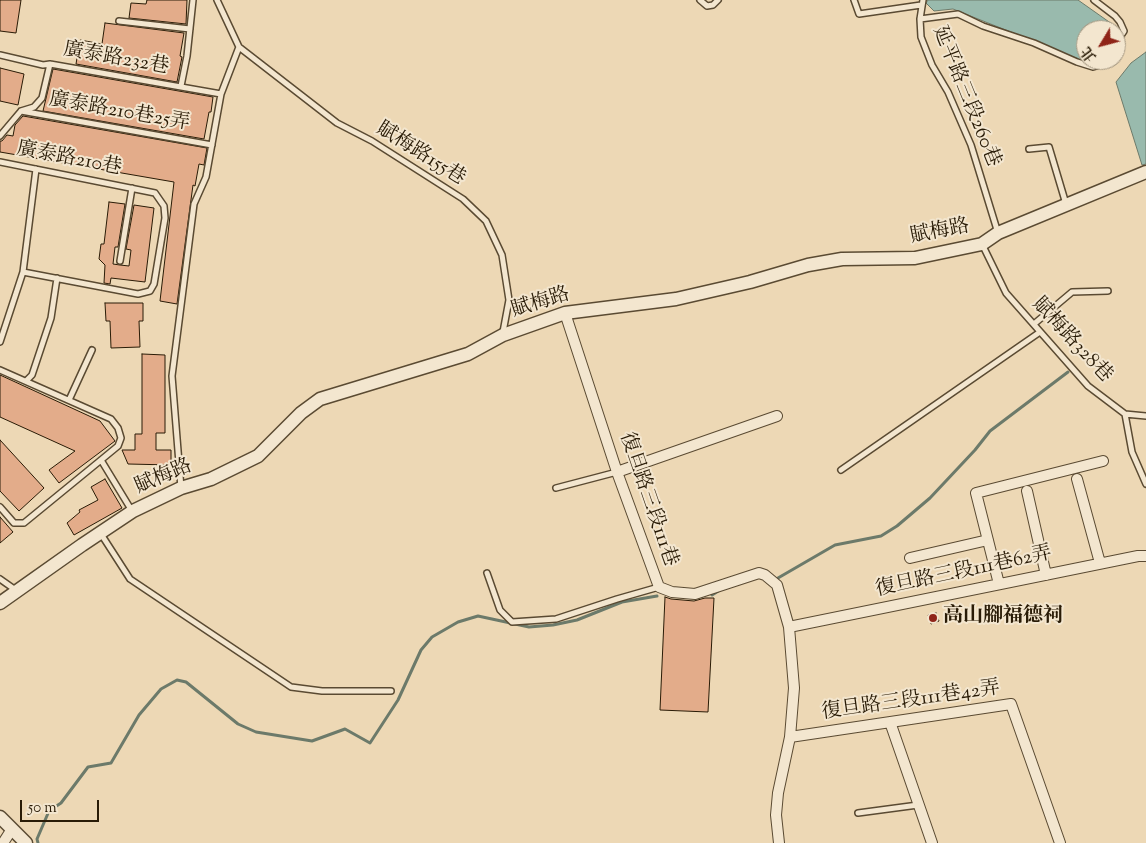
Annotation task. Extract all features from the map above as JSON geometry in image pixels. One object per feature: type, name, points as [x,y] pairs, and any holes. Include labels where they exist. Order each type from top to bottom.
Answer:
[{"type":"street","name":"賦梅路","points":[[0,603],[82,545],[133,512],[181,488],[211,478],[258,456],[301,413],[320,399],[468,354],[503,336],[565,313],[676,299],[750,282],[808,265],[842,260],[915,258],[982,244],[998,233],[1146,172]]},
{"type":"street","name":"復旦路三段111巷","points":[[565,313],[617,472],[659,587],[672,592],[695,594],[759,573],[765,575],[777,586],[790,627],[794,688],[790,737],[778,793],[776,815],[779,843]]},
{"type":"street","points":[[617,472],[777,416]]},
{"type":"street","points":[[999,584],[976,493],[1103,460]]},
{"type":"street","points":[[1077,479],[1100,563]]},
{"type":"street","points":[[1027,491],[1046,575]]},
{"type":"street","points":[[910,558],[988,540]]},
{"type":"street","name":"復旦路三段111巷62弄","points":[[790,627],[1100,563],[1146,556]]},
{"type":"street","name":"復旦路三段111巷42弄","points":[[790,737],[1010,704],[1060,843]]},
{"type":"street","points":[[890,722],[932,843]]},
{"type":"street","points":[[0,817],[26,843]]},
{"type":"street","points":[[3,843],[12,829]]},
{"type":"lane","name":"廣泰路232巷","points":[[181,86],[187,56],[192,0]]},
{"type":"lane","points":[[181,488],[172,376],[194,204],[206,176],[222,94],[239,47],[217,0]]},
{"type":"lane","points":[[700,0],[706,6],[713,5],[718,0]]},
{"type":"lane","points":[[854,0],[860,14],[922,2]]},
{"type":"lane","points":[[1094,0],[1119,20]]},
{"type":"lane","name":"延平路三段260巷","points":[[922,2],[920,19],[921,37],[932,65],[948,92],[971,145],[998,233]]},
{"type":"lane","points":[[920,19],[958,14],[983,26],[1034,43],[1076,62]]},
{"type":"lane","points":[[119,21],[190,30]]},
{"type":"lane","name":"賦梅路155巷","points":[[239,47],[337,123],[372,141],[463,200],[486,221],[502,255],[509,300],[503,336]]},
{"type":"lane","points":[[0,55],[43,65],[50,64]]},
{"type":"lane","name":"廣泰路232巷","points":[[0,136],[21,112],[34,107],[42,98],[50,64],[222,94]]},
{"type":"lane","name":"廣泰路210巷25弄","points":[[21,112],[212,145]]},
{"type":"lane","points":[[1029,149],[1049,146],[1066,204]]},
{"type":"lane","name":"廣泰路210巷","points":[[0,162],[155,192],[164,206],[165,218],[154,284],[150,291],[138,294],[22,272]]},
{"type":"lane","points":[[0,342],[22,272],[36,169]]},
{"type":"lane","name":"廣泰路210巷","points":[[120,261],[132,188]]},
{"type":"lane","name":"賦梅路328巷","points":[[982,244],[1006,293],[1088,386],[1125,414]]},
{"type":"lane","points":[[26,381],[32,375],[51,318],[57,278]]},
{"type":"lane","points":[[1034,324],[1072,292],[1108,291]]},
{"type":"lane","points":[[842,470],[1040,332]]},
{"type":"lane","points":[[70,400],[92,350]]},
{"type":"lane","points":[[0,370],[111,419],[118,428],[121,438],[118,446],[24,523],[14,523],[0,507]]},
{"type":"lane","points":[[1146,416],[1125,414],[1132,452],[1146,484]]},
{"type":"lane","points":[[101,460],[133,512]]},
{"type":"lane","points":[[556,488],[617,472]]},
{"type":"lane","points":[[101,533],[130,579],[291,687],[322,692],[391,691]]},
{"type":"lane","points":[[487,573],[500,610],[512,622],[556,620],[659,587]]},
{"type":"lane","points":[[0,580],[17,591]]},
{"type":"lane","points":[[858,813],[919,805]]},
{"type":"shaded area","points":[[928,0],[1078,0],[1106,20],[1076,20],[1076,58],[953,9],[934,11],[926,3]]},
{"type":"shaded area","points":[[1146,52],[1146,164],[1142,165],[1116,82],[1131,63]]},
{"type":"building","points":[[0,0],[21,0],[16,33],[0,31]]},
{"type":"building","points":[[147,0],[187,0],[186,24],[129,18],[131,3],[146,4]]},
{"type":"building","points":[[105,23],[184,33],[177,82],[76,64],[80,40],[102,44]]},
{"type":"building","points":[[0,68],[24,74],[18,105],[0,101]]},
{"type":"building","points":[[53,69],[213,97],[204,139],[43,111]]},
{"type":"building","points":[[23,116],[207,148],[204,165],[199,164],[195,186],[193,185],[177,304],[160,301],[174,182],[0,152],[0,141],[7,135],[13,136],[15,125]]},
{"type":"building","points":[[109,202],[125,204],[118,247],[115,247],[113,264],[120,265],[129,266],[131,250],[126,249],[134,205],[154,208],[145,282],[111,278],[110,284],[104,283],[105,265],[99,259],[101,244],[104,244]]},
{"type":"building","points":[[105,303],[143,303],[143,321],[139,321],[140,347],[111,348],[110,321],[106,321]]},
{"type":"building","points":[[142,354],[165,355],[165,433],[156,433],[156,450],[171,450],[171,465],[128,464],[122,450],[135,450],[135,434],[142,434]]},
{"type":"building","points":[[0,375],[100,421],[115,441],[59,483],[49,470],[75,451],[0,417]]},
{"type":"building","points":[[0,440],[44,488],[19,511],[0,491]]},
{"type":"building","points":[[105,479],[122,508],[74,535],[67,523],[80,512],[79,510],[98,500],[91,487]]},
{"type":"building","points":[[0,517],[13,532],[0,543]]},
{"type":"building","points":[[665,597],[694,601],[714,598],[708,712],[660,710]]},
{"type":"building","name":"高山腳福德祠","points":[[936,613],[939,621],[931,624],[928,615]]},
{"type":"waterway","points":[[778,578],[835,545],[881,536],[897,526],[930,498],[975,450],[990,431],[1068,372]]},
{"type":"waterway","points":[[712,595],[720,590]]},
{"type":"waterway","points":[[38,843],[37,839],[49,811],[61,803],[88,767],[111,763],[139,715],[161,689],[177,680],[186,682],[238,724],[256,732],[312,741],[345,729],[370,743],[398,700],[421,650],[432,637],[458,622],[478,616],[529,627],[553,625],[577,620],[622,602],[657,596]]},
{"type":"place","name":"高山腳福德祠","points":[[933,618]]}]
